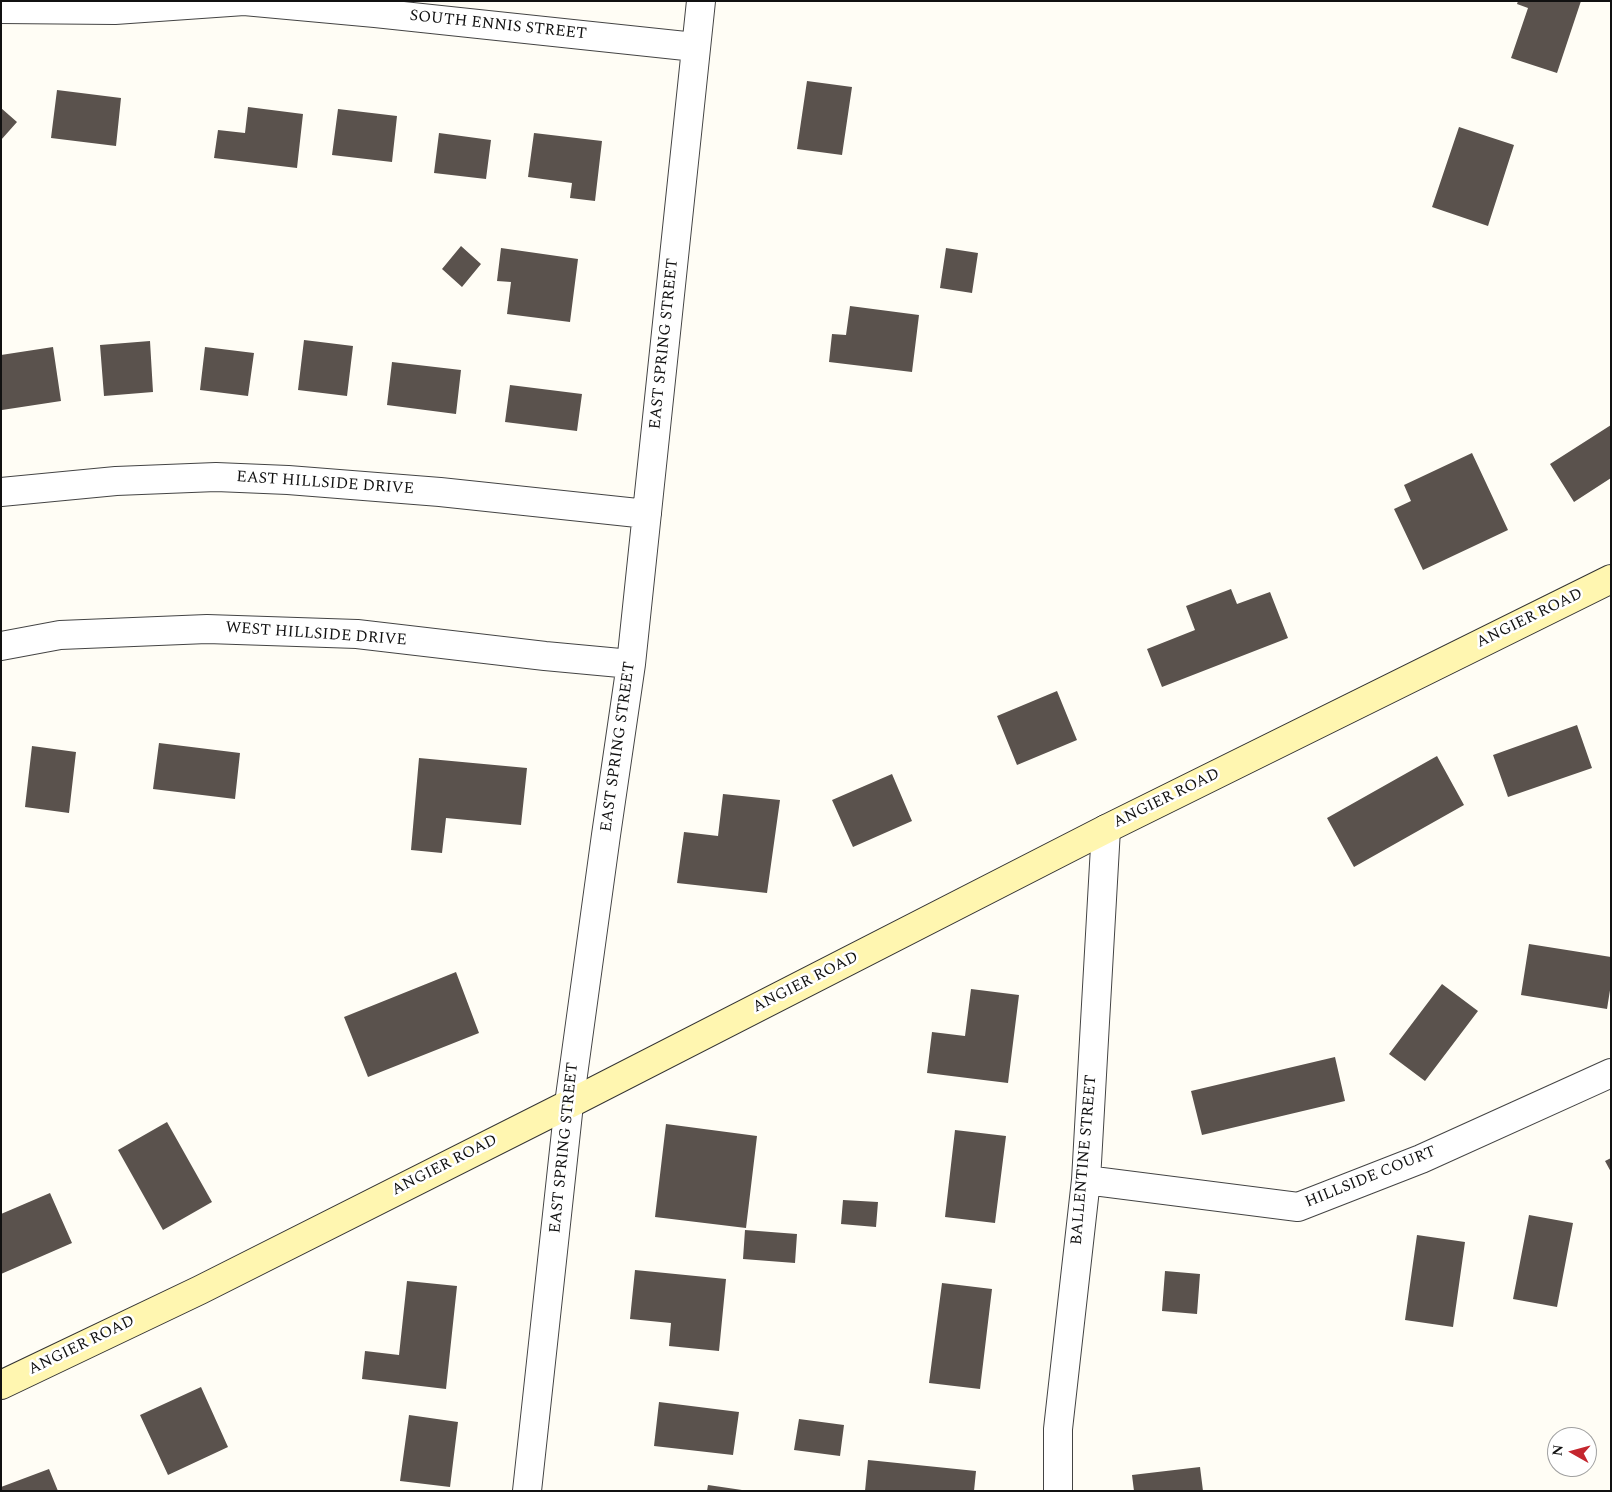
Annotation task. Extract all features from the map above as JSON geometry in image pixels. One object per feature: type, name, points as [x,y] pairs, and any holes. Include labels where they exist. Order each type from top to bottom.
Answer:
[{"type":"street","name":"SOUTH ENNIS STREET","points":[[1,8],[115,10],[244,1],[695,47]]},
{"type":"street","name":"EAST SPRING STREET","points":[[527,1491],[569,1104],[631,664],[701,1]]},
{"type":"street","name":"EAST HILLSIDE DRIVE","points":[[1,492],[116,482],[216,477],[288,480],[440,492],[648,514]]},
{"type":"street","name":"ANGIER ROAD","points":[[1,1385],[200,1290],[1106,830],[1611,579]]},
{"type":"street","name":"WEST HILLSIDE DRIVE","points":[[1,646],[60,635],[207,629],[357,634],[631,664]]},
{"type":"street","name":"BALLENTINE STREET","points":[[1058,1491],[1058,1429],[1086,1180],[1106,830]]},
{"type":"street","name":"HILLSIDE COURT","points":[[1086,1180],[1298,1207],[1421,1159],[1611,1074]]},
{"type":"building","points":[[1518,1],[1581,1],[1557,73],[1511,58],[1528,8],[1517,4]]},
{"type":"building","points":[[807,81],[852,87],[842,155],[797,149]]},
{"type":"building","points":[[57,90],[121,98],[116,146],[51,138]]},
{"type":"building","points":[[248,107],[303,114],[297,168],[214,158],[218,130],[245,133]]},
{"type":"building","points":[[1,108],[17,122],[1,140]]},
{"type":"building","points":[[338,109],[397,116],[392,162],[332,155]]},
{"type":"building","points":[[1459,127],[1514,145],[1488,226],[1432,207]]},
{"type":"building","points":[[439,133],[491,140],[486,179],[434,173]]},
{"type":"building","points":[[534,133],[602,141],[595,201],[570,198],[572,183],[528,177]]},
{"type":"building","points":[[461,246],[481,264],[462,287],[442,269]]},
{"type":"building","points":[[501,248],[578,259],[570,322],[507,314],[511,282],[497,281]]},
{"type":"building","points":[[946,248],[978,253],[972,293],[940,288]]},
{"type":"building","points":[[850,306],[919,315],[912,372],[829,362],[832,334],[846,335]]},
{"type":"building","points":[[304,340],[353,346],[347,396],[298,390]]},
{"type":"building","points":[[150,341],[153,392],[104,396],[100,345]]},
{"type":"building","points":[[53,347],[61,401],[2,410],[1,355]]},
{"type":"building","points":[[205,347],[254,353],[248,396],[200,390]]},
{"type":"building","points":[[392,362],[461,370],[456,414],[387,405]]},
{"type":"building","points":[[510,385],[582,394],[577,431],[505,422]]},
{"type":"building","points":[[1611,425],[1611,478],[1574,502],[1550,464]]},
{"type":"building","points":[[1472,453],[1508,530],[1423,570],[1394,509],[1411,501],[1404,485]]},
{"type":"building","points":[[1231,589],[1237,604],[1270,592],[1288,638],[1162,687],[1147,649],[1195,630],[1186,606]]},
{"type":"building","points":[[1057,691],[1077,740],[1017,765],[997,716]]},
{"type":"building","points":[[1577,725],[1592,768],[1508,797],[1493,755]]},
{"type":"building","points":[[159,743],[240,753],[235,799],[153,789]]},
{"type":"building","points":[[32,746],[76,752],[69,813],[25,807]]},
{"type":"building","points":[[1437,756],[1464,805],[1354,867],[1327,818]]},
{"type":"building","points":[[419,758],[527,768],[521,825],[446,818],[442,853],[411,850]]},
{"type":"building","points":[[892,774],[912,821],[853,847],[832,800]]},
{"type":"building","points":[[723,794],[780,800],[767,893],[677,883],[684,832],[718,836]]},
{"type":"building","points":[[1529,944],[1611,957],[1611,984],[1607,1009],[1521,995]]},
{"type":"building","points":[[456,972],[479,1033],[368,1077],[344,1017]]},
{"type":"building","points":[[1442,984],[1478,1011],[1425,1081],[1389,1054]]},
{"type":"building","points":[[971,989],[1019,995],[1008,1083],[927,1073],[932,1032],[965,1036]]},
{"type":"building","points":[[1335,1057],[1345,1101],[1202,1135],[1191,1091]]},
{"type":"building","points":[[167,1122],[212,1202],[163,1230],[118,1150]]},
{"type":"building","points":[[666,1124],[757,1136],[746,1228],[655,1217]]},
{"type":"building","points":[[955,1130],[1006,1136],[995,1223],[945,1217]]},
{"type":"building","points":[[1611,1158],[1611,1172],[1605,1161]]},
{"type":"building","points":[[50,1193],[72,1243],[1,1274],[1,1214]]},
{"type":"building","points":[[843,1200],[878,1202],[876,1227],[841,1224]]},
{"type":"building","points":[[1529,1215],[1573,1223],[1557,1307],[1513,1299]]},
{"type":"building","points":[[745,1230],[797,1234],[795,1263],[743,1259]]},
{"type":"building","points":[[1417,1235],[1465,1242],[1453,1327],[1405,1320]]},
{"type":"building","points":[[635,1270],[726,1279],[719,1351],[669,1346],[671,1323],[630,1319]]},
{"type":"building","points":[[1165,1271],[1200,1274],[1197,1314],[1162,1311]]},
{"type":"building","points":[[407,1281],[457,1286],[446,1389],[362,1379],[365,1351],[399,1355]]},
{"type":"building","points":[[942,1283],[992,1289],[980,1389],[929,1383]]},
{"type":"building","points":[[201,1387],[228,1447],[168,1475],[140,1415]]},
{"type":"building","points":[[659,1402],[739,1412],[733,1455],[654,1446]]},
{"type":"building","points":[[409,1415],[458,1422],[450,1487],[400,1481]]},
{"type":"building","points":[[799,1419],[844,1425],[840,1456],[794,1450]]},
{"type":"building","points":[[868,1460],[976,1471],[974,1491],[865,1491]]},
{"type":"building","points":[[1200,1467],[1203,1491],[1134,1491],[1132,1475]]},
{"type":"building","points":[[49,1469],[58,1491],[1,1491],[1,1487]]},
{"type":"building","points":[[708,1485],[742,1490],[742,1491],[707,1491]]}]
